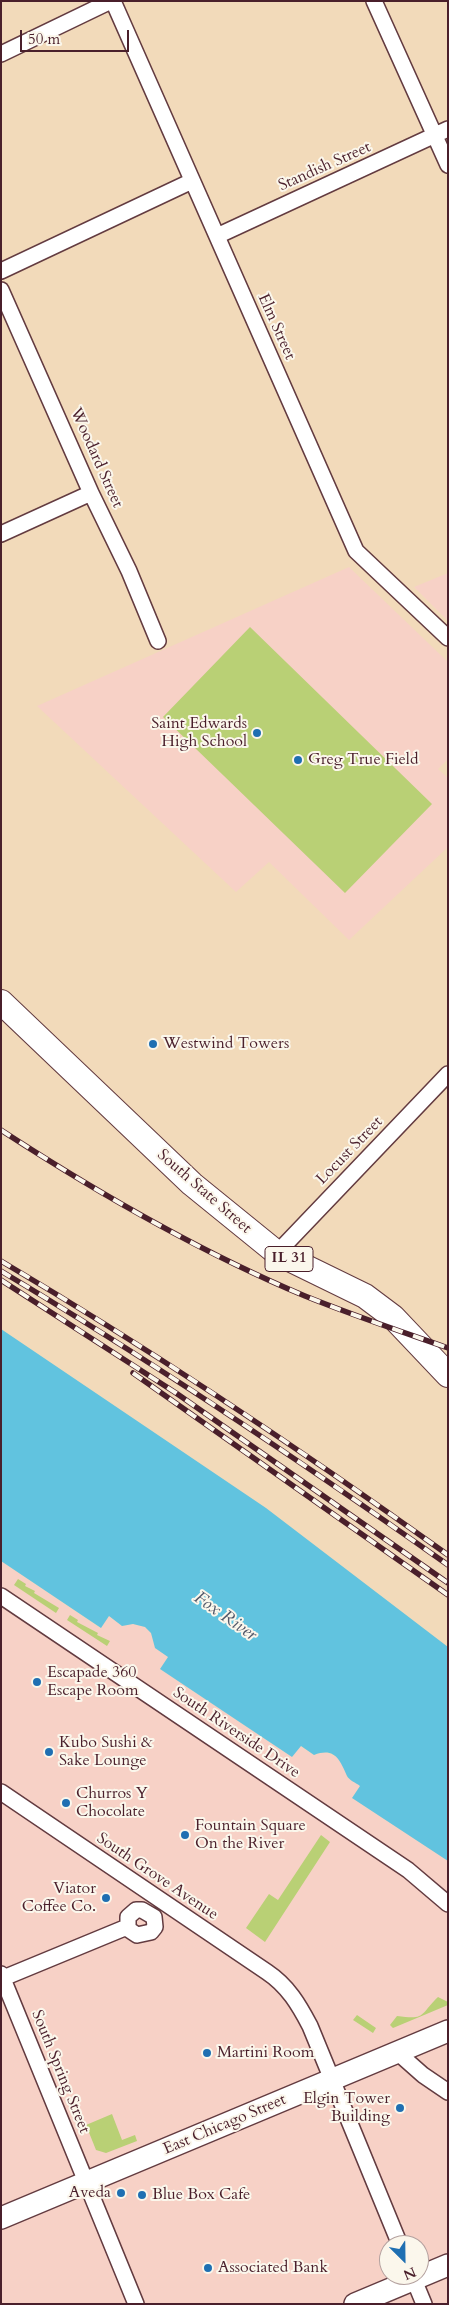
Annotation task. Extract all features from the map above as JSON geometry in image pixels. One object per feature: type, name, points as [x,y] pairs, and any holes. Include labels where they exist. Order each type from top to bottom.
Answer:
[{"type":"main road","name":"South State Street","points":[[1,1002],[192,1184],[277,1253],[365,1296],[393,1317],[448,1375]]},
{"type":"street","points":[[1,54],[112,1]]},
{"type":"street","name":"Elm Street","points":[[112,1],[356,551],[448,638]]},
{"type":"street","points":[[374,1],[442,133],[448,165]]},
{"type":"street","name":"Standish Street","points":[[216,236],[442,133]]},
{"type":"street","points":[[1,271],[192,181]]},
{"type":"street","name":"Woodard Street","points":[[1,290],[91,492],[129,571],[158,641]]},
{"type":"street","points":[[1,534],[91,492]]},
{"type":"street","name":"Locust Street","points":[[277,1253],[445,1082]]},
{"type":"street","name":"South Riverside Drive","points":[[1,1596],[408,1870],[448,1904]]},
{"type":"street","name":"South Grove Avenue","points":[[1,1792],[275,1978],[291,1994],[310,2026],[396,2235]]},
{"type":"street","points":[[2,1977],[127,1927],[127,1918],[132,1912],[142,1910],[152,1916],[162,1901]]},
{"type":"street","name":"South Spring Street","points":[[2,1977],[136,2304]]},
{"type":"street","name":"East Chicago Street","points":[[1,2218],[448,2031]]},
{"type":"street","points":[[397,2052],[423,2075],[448,2092]]},
{"type":"street","points":[[429,2272],[448,2265]]},
{"type":"street","points":[[355,2304],[396,2285]]},
{"type":"street","points":[[416,2285],[424,2304]]},
{"type":"shaded area","name":"Saint Edwards High School","points":[[349,567],[448,662],[448,759],[438,769],[448,778],[448,847],[349,940],[269,862],[236,892],[37,706]]},
{"type":"shaded area","points":[[448,573],[448,621],[414,587]]},
{"type":"shaded area","points":[[1,1561],[100,1628],[109,1616],[122,1626],[133,1624],[145,1627],[151,1633],[155,1648],[169,1657],[160,1669],[292,1757],[300,1746],[314,1755],[325,1752],[337,1757],[344,1766],[347,1777],[360,1786],[352,1798],[448,1861],[448,2304],[1,2304]]},
{"type":"green space","name":"Greg True Field","points":[[250,627],[432,804],[345,893],[163,717]]},
{"type":"green space","points":[[18,1579],[26,1584],[25,1586],[35,1591],[34,1593],[59,1608],[56,1613],[14,1585]]},
{"type":"green space","points":[[70,1615],[78,1620],[77,1622],[98,1633],[97,1635],[110,1641],[107,1646],[67,1620]]},
{"type":"green space","points":[[321,1835],[330,1842],[265,1942],[246,1928],[269,1894],[278,1900]]},
{"type":"green space","points":[[438,1997],[448,2002],[448,2005],[393,2028],[390,2025],[397,2016],[413,2017],[422,2015]]},
{"type":"green space","points":[[357,2015],[376,2028],[373,2033],[353,2020]]},
{"type":"green space","points":[[112,2114],[122,2140],[135,2135],[137,2141],[106,2153],[96,2150],[86,2125]]},
{"type":"water","name":"Fox River","points":[[1,1329],[266,1508],[448,1647],[448,1861],[352,1798],[360,1786],[348,1777],[336,1756],[327,1753],[314,1755],[301,1746],[292,1757],[160,1669],[168,1657],[155,1648],[151,1633],[145,1627],[133,1624],[122,1626],[109,1616],[101,1628],[1,1561]]},
{"type":"railway","points":[[1,1130],[149,1220],[226,1260],[305,1296],[448,1348]]},
{"type":"railway","points":[[1,1261],[228,1403],[448,1555]]},
{"type":"railway","points":[[1,1271],[115,1341],[228,1414],[448,1565]]},
{"type":"railway","points":[[1,1280],[176,1393],[448,1583]]},
{"type":"railway","points":[[133,1373],[448,1595]]},
{"type":"place","name":"Saint Edwards High School","points":[[257,733]]},
{"type":"place","name":"Greg True Field","points":[[298,760]]},
{"type":"place","name":"Westwind Towers","points":[[153,1044]]},
{"type":"place","name":"Escapade 360 Escape Room","points":[[37,1682]]},
{"type":"place","name":"Kubo Sushi & Sake Lounge","points":[[49,1752]]},
{"type":"place","name":"Churros Y Chocolate","points":[[66,1803]]},
{"type":"place","name":"Fountain Square On the River","points":[[185,1835]]},
{"type":"place","name":"Viator Coffee Co.","points":[[106,1898]]},
{"type":"place","name":"Martini Room","points":[[207,2053]]},
{"type":"place","name":"Elgin Tower Building","points":[[400,2108]]},
{"type":"place","name":"Aveda","points":[[121,2193]]},
{"type":"place","name":"Blue Box Cafe","points":[[142,2195]]},
{"type":"place","name":"Associated Bank","points":[[208,2268]]}]
